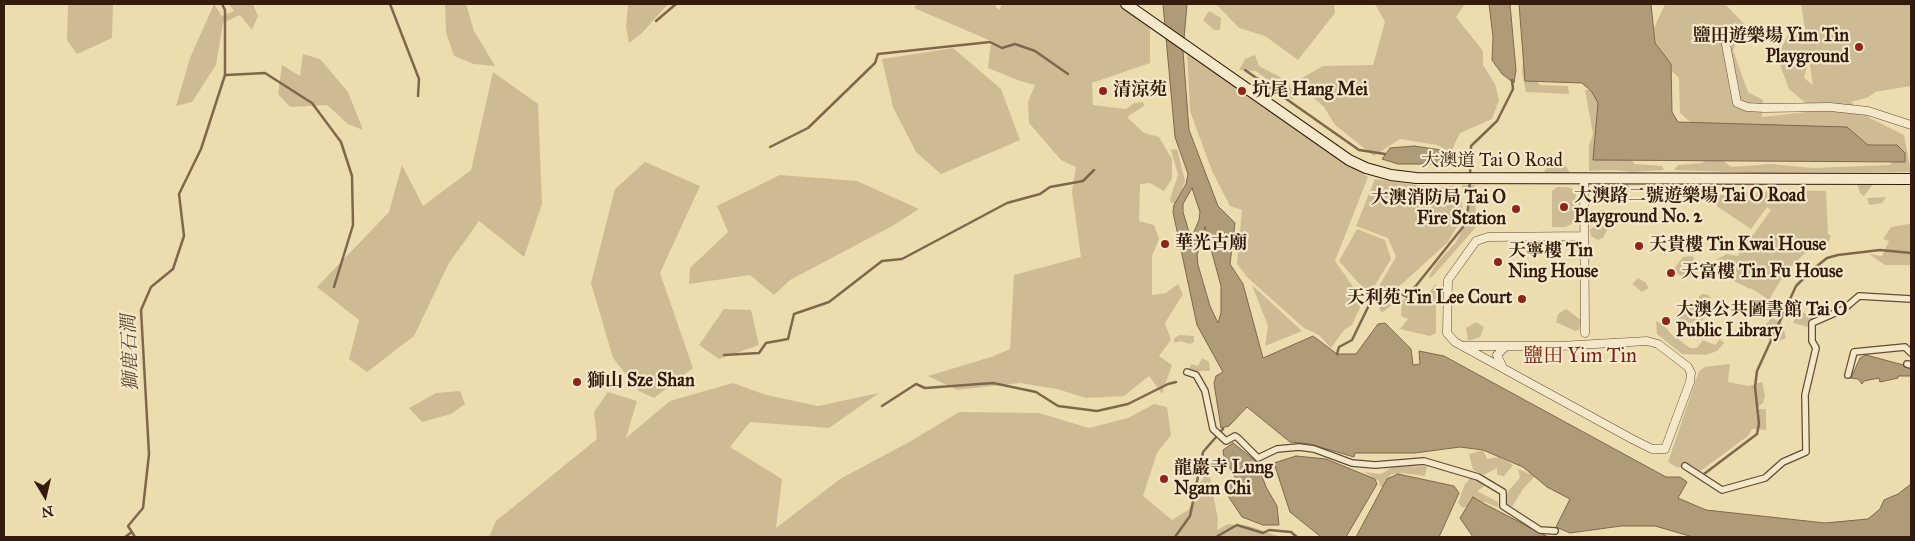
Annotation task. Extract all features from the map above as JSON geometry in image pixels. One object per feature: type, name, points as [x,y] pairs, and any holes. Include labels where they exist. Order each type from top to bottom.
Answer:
[{"type":"main road","name":"大澳道 Tai O Road","points":[[1126,4],[1349,160],[1366,168],[1404,178],[1911,179]]},
{"type":"street","points":[[1725,39],[1737,103],[1747,107],[1764,108],[1830,107],[1868,110],[1911,125]]},
{"type":"street","points":[[1584,179],[1585,333]]},
{"type":"street","points":[[1462,346],[1505,347],[1651,341],[1658,344],[1688,367],[1691,378],[1666,447],[1659,451],[1632,439],[1462,346],[1452,340],[1447,332],[1447,284],[1452,271],[1473,243],[1488,237],[1584,236]]},
{"type":"street","points":[[1685,466],[1722,490],[1765,478],[1783,462],[1806,452],[1805,395],[1816,348],[1812,341],[1812,323],[1844,309],[1859,296],[1911,299]]},
{"type":"street","points":[[1505,347],[1498,352],[1497,358],[1505,369]]},
{"type":"street","points":[[1848,375],[1854,352],[1905,347],[1911,353]]},
{"type":"street","points":[[1187,372],[1196,375],[1205,391],[1213,429],[1226,441],[1235,436],[1258,458],[1277,449],[1299,447],[1314,449],[1352,463],[1384,465],[1424,461],[1478,477],[1503,492],[1503,506],[1540,530],[1556,531]]},
{"type":"shaded area","points":[[57,4],[113,4],[112,38],[77,54],[67,40],[68,5]]},
{"type":"shaded area","points":[[214,4],[222,16],[234,11],[229,4],[253,4],[258,16],[252,30],[240,15],[223,23],[216,65],[192,102],[176,106],[190,58]]},
{"type":"shaded area","points":[[445,4],[466,4],[474,31],[495,66],[474,64],[454,56],[446,32]]},
{"type":"shaded area","points":[[628,4],[668,4],[641,34],[629,43],[626,27]]},
{"type":"shaded area","points":[[917,4],[997,4],[995,6],[999,10],[1002,4],[1121,4],[1150,26],[1150,63],[1092,83],[1093,105],[1126,109],[1134,103],[1143,102],[1144,106],[1127,117],[1144,133],[1159,137],[1172,159],[1172,179],[1164,191],[1150,183],[1140,184],[1139,221],[1154,225],[1159,239],[1152,256],[1152,295],[1166,293],[1178,284],[1183,294],[1165,323],[1171,340],[1159,356],[1172,365],[1162,394],[1149,376],[1124,396],[1086,398],[1057,389],[1020,383],[957,390],[928,376],[991,357],[1010,349],[1014,275],[1081,257],[1072,192],[1076,167],[1061,160],[1029,123],[1028,102],[1035,85],[988,68],[991,41],[914,8]]},
{"type":"shaded area","points":[[1163,4],[1187,4],[1183,51],[1189,130],[1218,206],[1235,223],[1230,264],[1243,284],[1263,358],[1313,336],[1337,354],[1356,354],[1378,324],[1385,323],[1411,349],[1413,365],[1420,364],[1419,351],[1444,356],[1666,477],[1680,477],[1687,482],[1678,498],[1706,510],[1825,523],[1868,519],[1880,509],[1884,500],[1898,494],[1911,484],[1911,537],[1693,537],[1655,526],[1621,526],[1570,533],[1556,527],[1570,499],[1547,487],[1523,467],[1483,450],[1460,447],[1415,453],[1355,453],[1354,457],[1310,444],[1290,442],[1247,407],[1229,426],[1221,428],[1214,383],[1216,376],[1223,372],[1197,325],[1173,212],[1174,205],[1186,184],[1188,174],[1175,137]],"holes":[[[1192,188],[1200,212],[1199,220],[1191,239],[1183,212],[1183,204]],[[1205,227],[1221,286],[1221,313],[1218,323],[1210,306],[1198,265],[1197,255]]]},
{"type":"shaded area","points":[[1216,4],[1334,4],[1335,13],[1298,60],[1265,36],[1239,28]]},
{"type":"shaded area","points":[[1375,4],[1465,4],[1456,17],[1483,51],[1483,65],[1495,84],[1499,100],[1492,119],[1460,133],[1451,152],[1437,145],[1400,139],[1374,156],[1335,125],[1324,107],[1295,82],[1323,66],[1373,65],[1385,22]]},
{"type":"shaded area","points":[[1489,4],[1510,4],[1516,70],[1514,83],[1502,74],[1492,60],[1493,37]]},
{"type":"shaded area","points":[[1519,4],[1651,4],[1655,43],[1671,64],[1672,112],[1678,122],[1847,127],[1868,145],[1897,145],[1905,153],[1905,162],[1593,160],[1598,103],[1592,92],[1582,83],[1525,81]]},
{"type":"shaded area","points":[[1665,4],[1725,4],[1745,25],[1747,34],[1738,40],[1733,50],[1748,92],[1763,100],[1762,117],[1815,111],[1789,89],[1777,57],[1790,31],[1807,41],[1801,4],[1910,4],[1911,86],[1875,92],[1869,97],[1851,102],[1870,118],[1904,135],[1911,172],[1756,173],[1674,170],[1678,165],[1702,163],[1714,153],[1731,167],[1771,164],[1813,168],[1890,165],[1895,156],[1701,132],[1680,113],[1679,78],[1646,46]],"holes":[[[1809,59],[1813,85],[1804,78]]]},
{"type":"shaded area","points":[[1209,11],[1221,18],[1220,30],[1214,30],[1203,20]]},
{"type":"shaded area","points":[[953,48],[1001,89],[1020,140],[941,174],[916,152],[893,107],[882,59]]},
{"type":"shaded area","points":[[1187,50],[1251,99],[1368,177],[1335,261],[1363,301],[1352,325],[1344,330],[1331,348],[1319,335],[1304,328],[1248,278],[1237,264],[1242,210],[1230,206],[1212,171],[1190,111]]},
{"type":"shaded area","points":[[1524,50],[1530,74],[1540,85],[1568,86],[1569,94],[1526,92],[1522,73]]},
{"type":"shaded area","points":[[303,54],[320,59],[348,92],[363,130],[348,124],[327,105],[290,107],[278,94],[282,65],[300,76]]},
{"type":"shaded area","points":[[1255,55],[1259,66],[1280,77],[1292,90],[1293,100],[1256,71],[1239,70],[1245,59]]},
{"type":"shaded area","points":[[493,72],[538,104],[542,204],[524,257],[479,221],[449,263],[414,336],[367,372],[349,359],[359,320],[317,287],[389,212],[402,165],[423,206],[471,170]]},
{"type":"shaded area","points":[[1585,90],[1594,90],[1634,164],[1662,166],[1664,170],[1633,172],[1589,171],[1589,145],[1593,134]]},
{"type":"shaded area","points":[[1414,146],[1441,150],[1446,156],[1442,166],[1398,164],[1382,159],[1390,148]]},
{"type":"shaded area","points":[[1177,149],[1185,181],[1177,203],[1171,203],[1170,199],[1178,175],[1171,150]]},
{"type":"shaded area","points":[[1551,161],[1565,165],[1573,177],[1517,176],[1516,172],[1544,172]]},
{"type":"shaded area","points":[[645,162],[700,186],[660,273],[693,368],[654,398],[639,391],[613,358],[591,283],[615,189]]},
{"type":"shaded area","points":[[780,175],[857,181],[919,209],[894,225],[790,280],[774,295],[750,275],[689,284],[690,268],[728,232],[717,206]]},
{"type":"shaded area","points":[[1375,179],[1438,188],[1452,186],[1460,191],[1464,215],[1448,242],[1403,283],[1395,289],[1380,291],[1379,286],[1396,257],[1388,238],[1356,226]]},
{"type":"shaded area","points":[[1614,181],[1627,182],[1632,191],[1620,202],[1614,202],[1610,197],[1610,189]]},
{"type":"shaded area","points":[[1766,181],[1761,187],[1765,192],[1773,187],[1772,199],[1776,202],[1778,198],[1776,197],[1781,190],[1826,191],[1828,234],[1831,236],[1828,243],[1804,254],[1785,273],[1769,300],[1751,288],[1732,280],[1717,259],[1727,254],[1738,256],[1742,245],[1739,234],[1748,233],[1753,235],[1771,210],[1767,207],[1751,229],[1718,207],[1712,199],[1713,194],[1731,196],[1734,189],[1748,192],[1747,200],[1732,200],[1731,202],[1747,201],[1756,195],[1759,185]]},
{"type":"shaded area","points":[[1856,181],[1874,183],[1864,196],[1860,193]]},
{"type":"shaded area","points":[[1462,185],[1475,185],[1476,227],[1432,277],[1428,278],[1436,264],[1456,242],[1468,219],[1470,204]]},
{"type":"shaded area","name":"大澳路二號遊樂場 Tai O Road Playground No. 2","points":[[1557,187],[1573,189],[1576,194],[1574,223],[1565,227],[1552,227],[1552,191]]},
{"type":"shaded area","points":[[1886,197],[1882,203],[1869,205],[1867,198]]},
{"type":"shaded area","points":[[1600,210],[1604,210],[1613,219],[1603,238],[1598,240],[1591,236],[1590,230],[1597,224],[1593,222],[1592,217]]},
{"type":"shaded area","points":[[1911,224],[1911,265],[1885,265],[1869,254],[1882,256],[1889,241],[1883,239],[1891,227]]},
{"type":"shaded area","points":[[1357,229],[1385,240],[1391,259],[1372,290],[1363,288],[1339,261]]},
{"type":"shaded area","points":[[1692,256],[1697,262],[1710,267],[1713,271],[1698,269],[1694,276],[1685,279],[1673,270],[1683,257]]},
{"type":"shaded area","points":[[1638,278],[1645,282],[1649,288],[1642,292],[1632,284]]},
{"type":"shaded area","points":[[1436,284],[1436,333],[1430,336],[1400,329],[1408,319],[1401,316],[1402,300],[1414,297],[1419,305]]},
{"type":"shaded area","points":[[1252,285],[1302,331],[1265,346],[1268,326]]},
{"type":"shaded area","points":[[1703,294],[1709,295],[1714,306],[1712,310],[1707,303],[1699,299],[1699,296]]},
{"type":"shaded area","points":[[1387,299],[1394,303],[1382,313],[1379,308]]},
{"type":"shaded area","points":[[1692,301],[1708,314],[1700,322],[1688,323],[1678,319],[1680,311]]},
{"type":"shaded area","points":[[724,309],[751,310],[759,345],[719,359],[699,345]]},
{"type":"shaded area","points":[[1566,309],[1581,320],[1579,330],[1575,331],[1556,322],[1558,314]]},
{"type":"shaded area","points":[[1803,312],[1813,319],[1808,327],[1793,323],[1798,313]]},
{"type":"shaded area","points":[[1772,318],[1782,323],[1786,338],[1774,344],[1763,334],[1765,325]]},
{"type":"shaded area","points":[[1656,321],[1663,324],[1670,333],[1690,348],[1697,348],[1703,340],[1715,345],[1720,339],[1724,343],[1717,351],[1706,355],[1682,354],[1657,334]]},
{"type":"shaded area","points":[[1476,322],[1484,327],[1480,337],[1468,341],[1466,328]]},
{"type":"shaded area","points":[[1180,335],[1194,336],[1194,342],[1190,344],[1180,341],[1174,343],[1174,338]]},
{"type":"shaded area","points":[[1866,355],[1911,367],[1911,376],[1898,376],[1898,378],[1880,382],[1879,378],[1864,381],[1862,384],[1858,379],[1851,378],[1860,358]]},
{"type":"shaded area","points":[[1202,358],[1209,362],[1210,371],[1189,371],[1191,364],[1198,366]]},
{"type":"shaded area","points":[[1730,364],[1728,382],[1749,386],[1762,382],[1765,395],[1763,403],[1756,409],[1766,409],[1766,430],[1752,429],[1748,436],[1699,472],[1686,465],[1678,468],[1668,462],[1699,371],[1705,367]]},
{"type":"shaded area","points":[[733,383],[766,395],[818,406],[879,393],[829,428],[750,422],[730,447],[782,479],[776,528],[840,479],[911,441],[959,412],[1039,413],[1089,428],[1128,418],[1154,404],[1167,407],[1171,435],[1157,453],[1143,496],[1172,520],[1188,510],[1199,492],[1200,483],[1206,474],[1211,459],[1210,477],[1218,520],[1217,530],[1228,524],[1249,526],[1281,537],[489,537],[496,521],[597,439],[594,412],[608,392],[637,401],[626,438],[670,401]]},
{"type":"shaded area","points":[[460,391],[465,404],[451,414],[422,422],[409,408],[436,393]]},
{"type":"shaded area","points":[[1233,443],[1257,462],[1266,487],[1277,506],[1279,525],[1263,525],[1242,517],[1230,499],[1224,486],[1235,477],[1224,457],[1223,450]]},
{"type":"shaded area","points":[[1483,450],[1487,459],[1500,457],[1513,465],[1504,476],[1497,475],[1497,468],[1484,475],[1473,470],[1469,454]]},
{"type":"shaded area","points":[[1296,456],[1326,459],[1375,479],[1377,484],[1346,537],[1321,537],[1290,512],[1274,463]]},
{"type":"shaded area","points":[[1427,466],[1425,476],[1402,473],[1390,475],[1387,489],[1380,486],[1379,481],[1364,472],[1381,474],[1392,467]]},
{"type":"shaded area","points":[[1518,469],[1535,476],[1523,489],[1512,507],[1505,503],[1509,490],[1520,478]]},
{"type":"shaded area","points":[[1398,474],[1454,486],[1459,493],[1439,537],[1356,537],[1387,479]]},
{"type":"shaded area","points":[[1482,476],[1485,486],[1477,491],[1498,502],[1499,508],[1485,502],[1463,508],[1458,503],[1464,486],[1469,479]]},
{"type":"shaded area","points":[[1473,497],[1548,537],[1473,537],[1460,518]]},
{"type":"waterway","name":"獅鹿石澗","points":[[135,537],[128,526],[143,508],[149,454],[141,310],[151,287],[173,269],[184,236],[179,194],[201,149],[225,75],[225,10],[222,4]]},
{"type":"waterway","points":[[390,4],[419,79],[418,96]]},
{"type":"waterway","points":[[656,21],[676,4]]},
{"type":"waterway","points":[[770,147],[808,128],[875,63],[878,54],[990,42],[1002,48],[1015,44],[1035,51],[1068,74]]},
{"type":"waterway","points":[[1245,70],[1359,150],[1385,154]]},
{"type":"waterway","points":[[226,75],[265,73],[312,103],[341,142],[352,176],[353,225],[334,287]]},
{"type":"waterway","points":[[1470,175],[1471,146],[1497,121],[1513,89],[1512,80]]},
{"type":"waterway","points":[[724,355],[759,353],[766,343],[788,339],[794,314],[829,302],[882,261],[902,259],[1007,203],[1040,194],[1050,187],[1083,181],[1094,170]]},
{"type":"waterway","points":[[1337,354],[1339,347],[1352,340],[1372,299],[1395,291],[1407,297],[1463,227],[1468,209],[1470,180]]},
{"type":"waterway","points":[[1704,474],[1757,434],[1759,424],[1755,387],[1757,371],[1796,286],[1827,258],[1880,250],[1911,253]]},
{"type":"waterway","points":[[882,406],[916,384],[925,388],[993,383],[1036,392],[1058,406],[1097,411],[1128,404],[1168,384],[1176,382]]},
{"type":"waterway","points":[[1175,537],[1190,516],[1203,452],[1223,429]]},
{"type":"waterway","points":[[1216,537],[1237,525],[1263,533],[1269,530],[1291,532],[1297,537]]},
{"type":"waterway","points":[[125,537],[132,532]]},
{"type":"place","name":"鹽田遊樂場 Yim Tin Playground","points":[[1859,47]]},
{"type":"place","name":"清涼苑","points":[[1103,91]]},
{"type":"place","name":"坑尾 Hang Mei","points":[[1242,91]]},
{"type":"place","name":"大澳路二號遊樂場 Tai O Road Playground No. 2","points":[[1564,207]]},
{"type":"place","name":"大澳消防局 Tai O Fire Station","points":[[1516,209]]},
{"type":"place","name":"華光古廟","points":[[1165,244]]},
{"type":"place","name":"天貴樓 Tin Kwai House","points":[[1639,246]]},
{"type":"place","name":"天寧樓 Tin Ning House","points":[[1498,262]]},
{"type":"place","name":"天富樓 Tin Fu House","points":[[1671,273]]},
{"type":"place","name":"天利苑 Tin Lee Court","points":[[1522,299]]},
{"type":"place","name":"大澳公共圖書館 Tai O Public Library","points":[[1666,321]]},
{"type":"place","name":"獅山 Sze Shan","points":[[577,382]]},
{"type":"place","name":"龍巖寺 Lung Ngam Chi","points":[[1164,479]]},
{"type":"district","name":"鹽田 Yim Tin","points":[[1580,357]]}]
